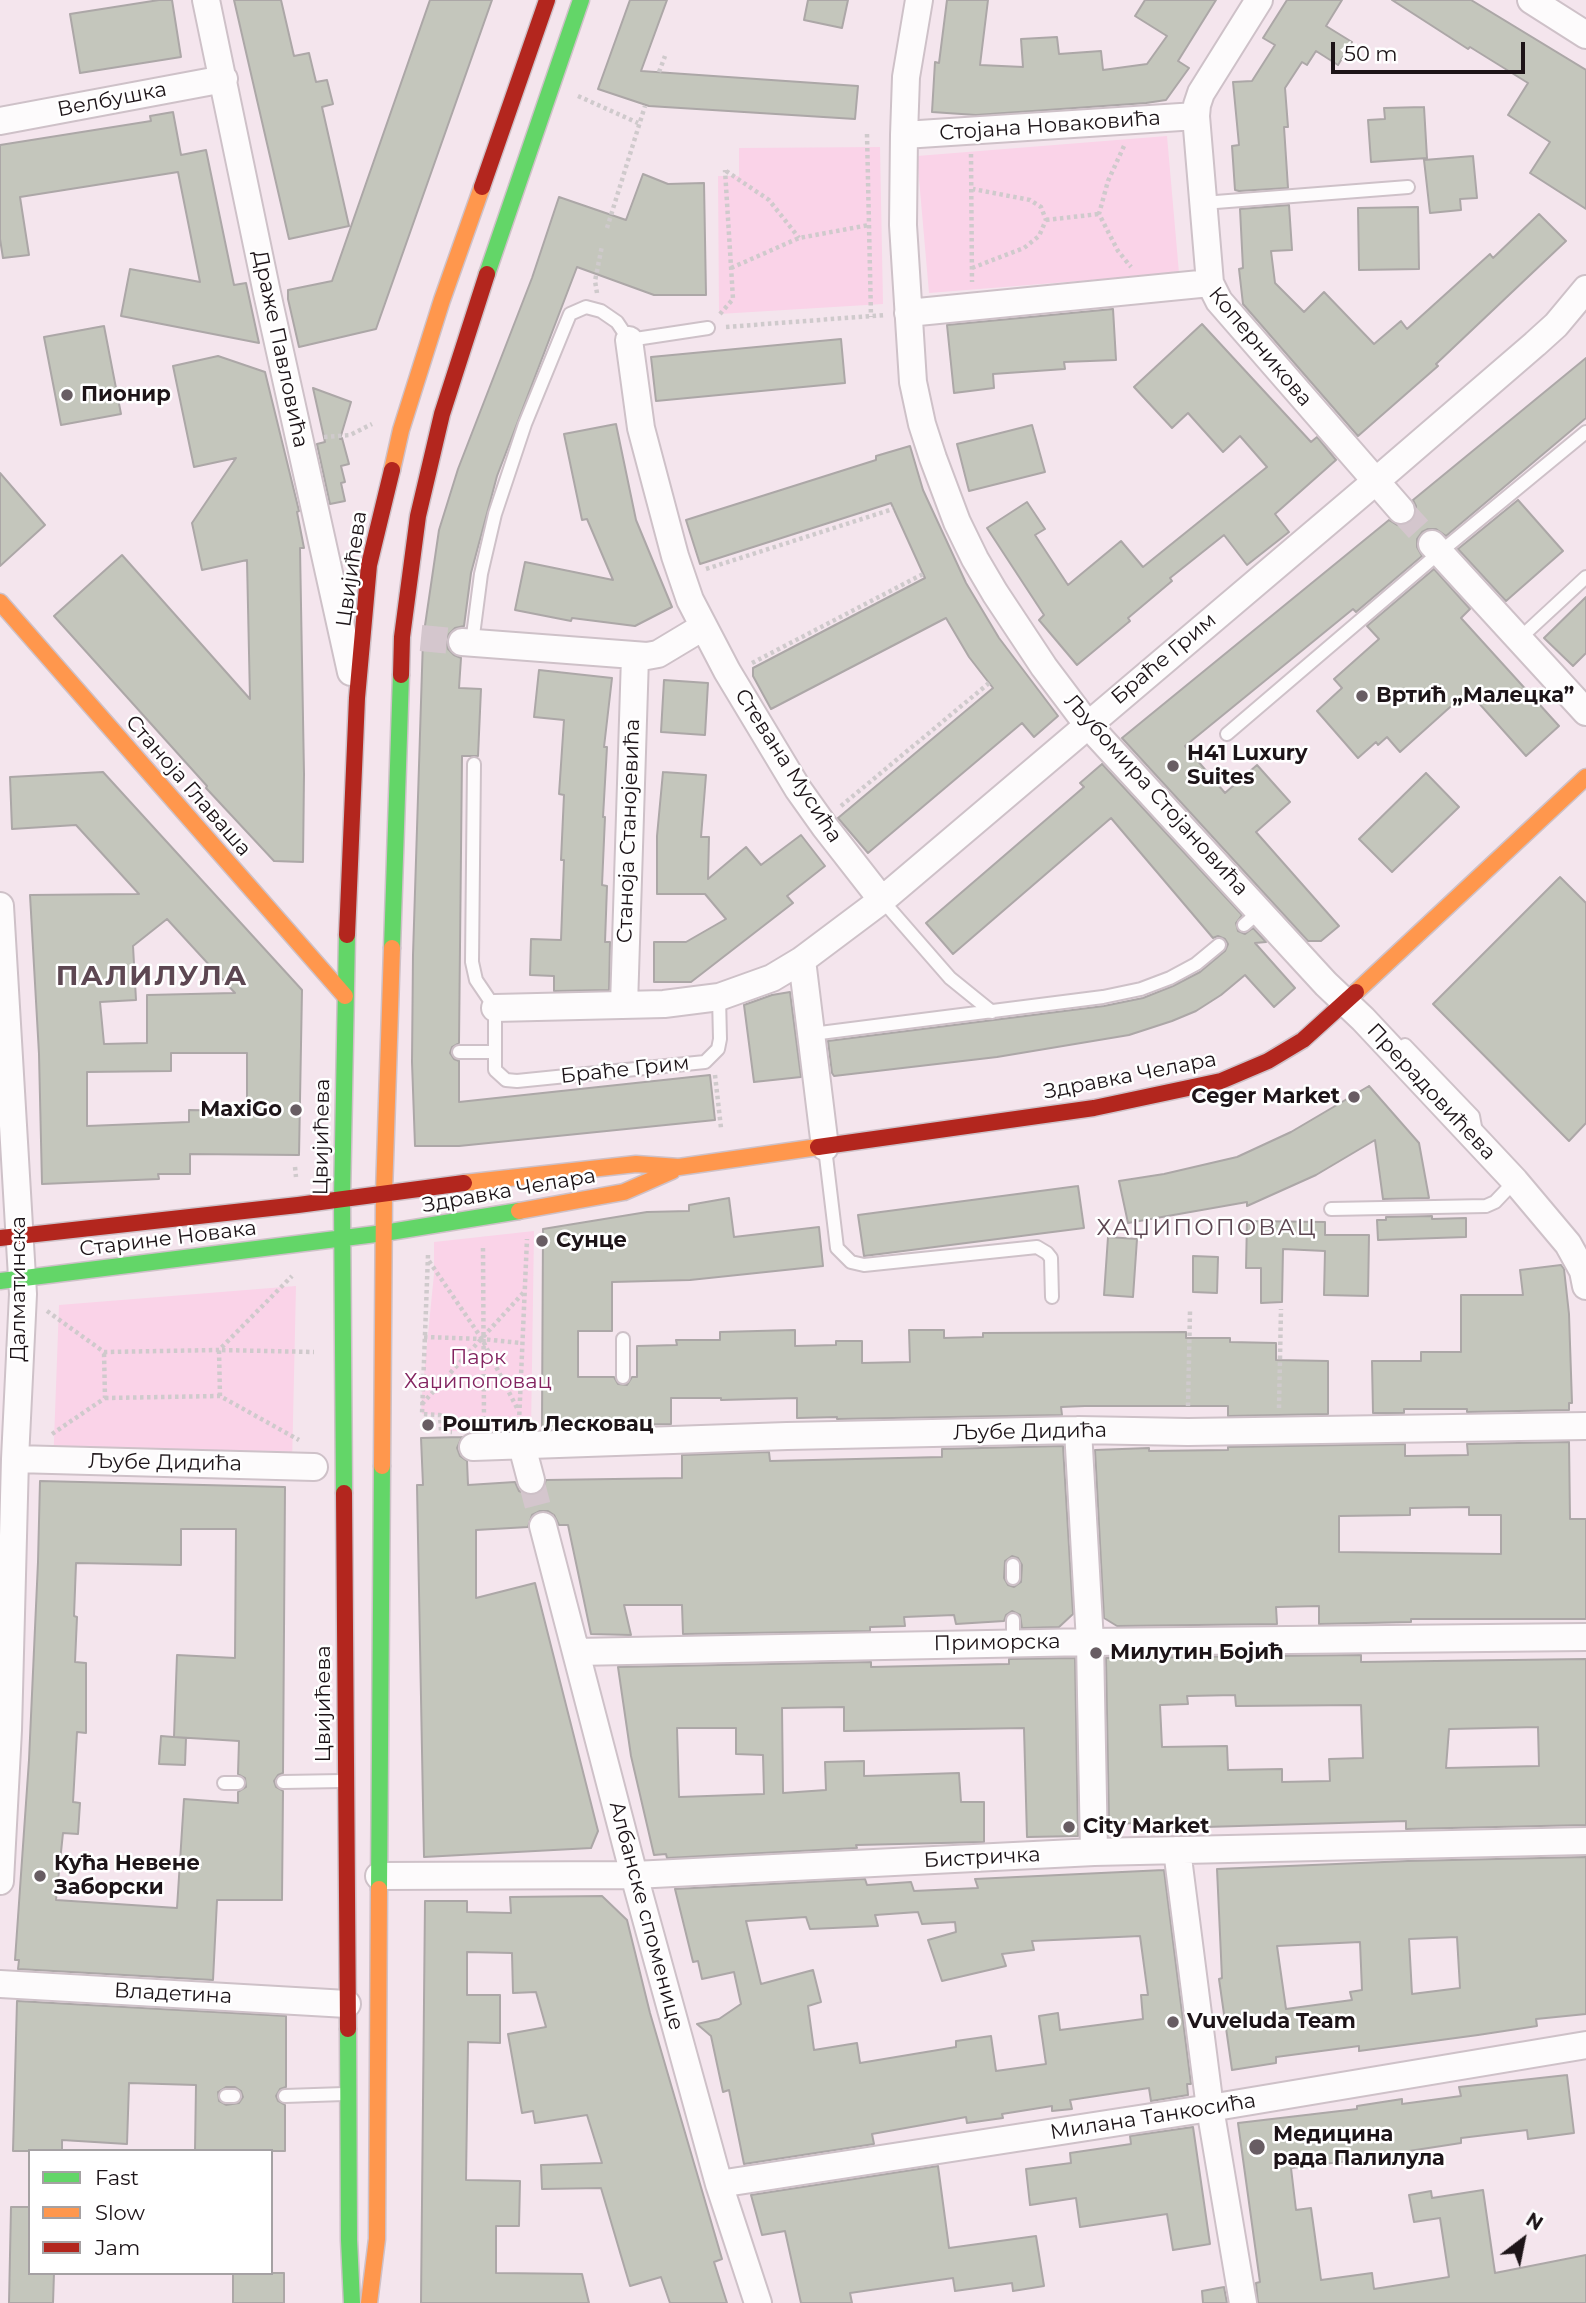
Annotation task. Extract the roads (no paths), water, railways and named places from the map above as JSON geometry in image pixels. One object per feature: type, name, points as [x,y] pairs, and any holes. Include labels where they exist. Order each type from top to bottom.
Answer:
[{"type":"main road","name":"Цвијићева","points":[[352,2303],[349,2240],[342,1199],[345,996],[357,698],[369,565],[410,398],[547,0]]},
{"type":"main road","points":[[369,2303],[377,2239],[384,1193],[418,516],[442,414],[469,325],[581,0]]},
{"type":"main road","name":"Станоја Главаша","points":[[0,602],[345,996]]},
{"type":"main road","name":"Здравка Челара","points":[[342,1199],[620,1166],[679,1167],[1094,1108],[1221,1081],[1268,1061],[1291,1047],[1347,1003],[1586,777]]},
{"type":"main road","name":"Здравка Челара","points":[[342,1239],[624,1192],[679,1167]]},
{"type":"main road","name":"Старине Новака","points":[[10,1237],[342,1199]]},
{"type":"main road","name":"Старине Новака","points":[[15,1284],[342,1239]]},
{"type":"main road","points":[[377,2239],[388,2289]]},
{"type":"main road","points":[[336,2303],[349,2240]]},
{"type":"street","name":"Драже Павловића","points":[[206,0],[267,293],[357,698]]},
{"type":"street","name":"Љубомира Стојановића","points":[[919,0],[906,77],[903,225],[908,313],[914,382],[922,424],[957,522],[995,593],[1044,667],[1087,724],[1252,918],[1347,1003]]},
{"type":"street","points":[[1210,283],[1196,116],[1202,93],[1259,0]]},
{"type":"street","points":[[1531,0],[1586,34]]},
{"type":"street","name":"Велбушка","points":[[0,121],[224,79]]},
{"type":"street","name":"Стојана Новаковића","points":[[904,135],[1196,116]]},
{"type":"street","name":"Коперникова","points":[[908,313],[1210,283],[1219,301],[1401,510]]},
{"type":"street","name":"Браће Грим","points":[[495,1008],[664,1004],[719,998],[772,978],[802,960],[882,900],[1376,481],[1556,326],[1586,289]]},
{"type":"street","name":"Стевана Мусића","points":[[629,340],[640,428],[682,577],[703,627],[770,744],[821,823],[882,900]]},
{"type":"street","points":[[1435,548],[1586,712]]},
{"type":"street","points":[[467,642],[635,657],[658,653],[703,627]]},
{"type":"street","name":"Станоја Станојевића","points":[[624,1005],[635,657]]},
{"type":"street","name":"Далматинска","points":[[0,906],[10,1237],[15,1284],[15,1459],[0,1881]]},
{"type":"street","points":[[802,960],[825,1147]]},
{"type":"street","name":"Прерадовићева","points":[[1347,1003],[1516,1181],[1568,1244],[1583,1271],[1586,1286]]},
{"type":"street","name":"Љубе Дидића","points":[[479,1440],[522,1446],[624,1434],[1078,1430],[1188,1432],[1586,1426]]},
{"type":"street","points":[[1078,1430],[1090,1642],[1094,1852]]},
{"type":"street","points":[[522,1446],[531,1480]]},
{"type":"street","name":"Љубе Дидића","points":[[15,1459],[314,1467]]},
{"type":"street","name":"Албанске споменице","points":[[543,1526],[634,1875],[719,2184],[758,2303]]},
{"type":"street","name":"Приморска","points":[[576,1652],[1013,1632],[1090,1642],[1586,1637]]},
{"type":"street","name":"Бистричка","points":[[379,1877],[634,1875],[1094,1852],[1586,1841]]},
{"type":"street","points":[[1177,1850],[1210,2108],[1243,2303]]},
{"type":"street","name":"Владетина","points":[[0,1984],[347,2004]]},
{"type":"street","name":"Милана Танкосића","points":[[719,2184],[1210,2108],[1586,2045]]},
{"type":"lane","points":[[1203,203],[1408,187]]},
{"type":"lane","points":[[467,642],[495,514],[517,446],[567,318],[574,311],[586,307],[601,311],[617,322],[629,340],[708,328]]},
{"type":"lane","points":[[1227,734],[1435,548],[1586,432]]},
{"type":"lane","points":[[1519,639],[1586,577]]},
{"type":"lane","points":[[459,1052],[495,1052],[495,1008],[476,980],[472,962],[474,764]]},
{"type":"lane","points":[[882,900],[950,978],[992,1012]]},
{"type":"lane","points":[[812,1034],[1103,997],[1141,989],[1196,964],[1219,945]]},
{"type":"lane","name":"Браће Грим","points":[[495,1052],[495,1070],[506,1080],[517,1081],[705,1062],[718,1049],[719,998]]},
{"type":"lane","points":[[825,1147],[837,1248],[851,1262],[864,1265],[1038,1247],[1051,1258],[1052,1297]]},
{"type":"lane","points":[[1331,1209],[1486,1206],[1495,1202],[1516,1181]]},
{"type":"lane","points":[[623,1339],[623,1377]]},
{"type":"lane","points":[[283,1782],[346,1781]]},
{"type":"lane","points":[[224,1783],[238,1783]]},
{"type":"lane","points":[[285,2096],[348,2094]]},
{"type":"tunnel","points":[[1401,510],[1432,544]]},
{"type":"tunnel","points":[[421,638],[462,642]]},
{"type":"tunnel","points":[[531,1480],[543,1526]]},
{"type":"place","name":"Пионир","points":[[67,395]]},
{"type":"place","name":"Вртић „Малецка”","points":[[1362,696]]},
{"type":"place","name":"H41 Luxury Suites","points":[[1173,766]]},
{"type":"place","name":"Ceger Market","points":[[1354,1097]]},
{"type":"place","name":"MaxiGo","points":[[296,1110]]},
{"type":"place","name":"Сунце","points":[[542,1241]]},
{"type":"place","name":"Роштиљ Лесковац","points":[[428,1425]]},
{"type":"place","name":"Милутин Бојић","points":[[1096,1653]]},
{"type":"place","name":"City Market","points":[[1069,1827]]},
{"type":"place","name":"Кућа Невене Заборски","points":[[40,1876]]},
{"type":"place","name":"Vuveluda Team","points":[[1173,2022]]},
{"type":"place","name":"Медицина рада Палилула","points":[[1257,2147]]},
{"type":"district","name":"ПАЛИЛУЛА","points":[[152,977]]},
{"type":"district","name":"ХАЏИПОПОВАЦ","points":[[1207,1228]]},
{"type":"park label","name":"Парк Хаџипоповац","points":[[478,1370]]}]
